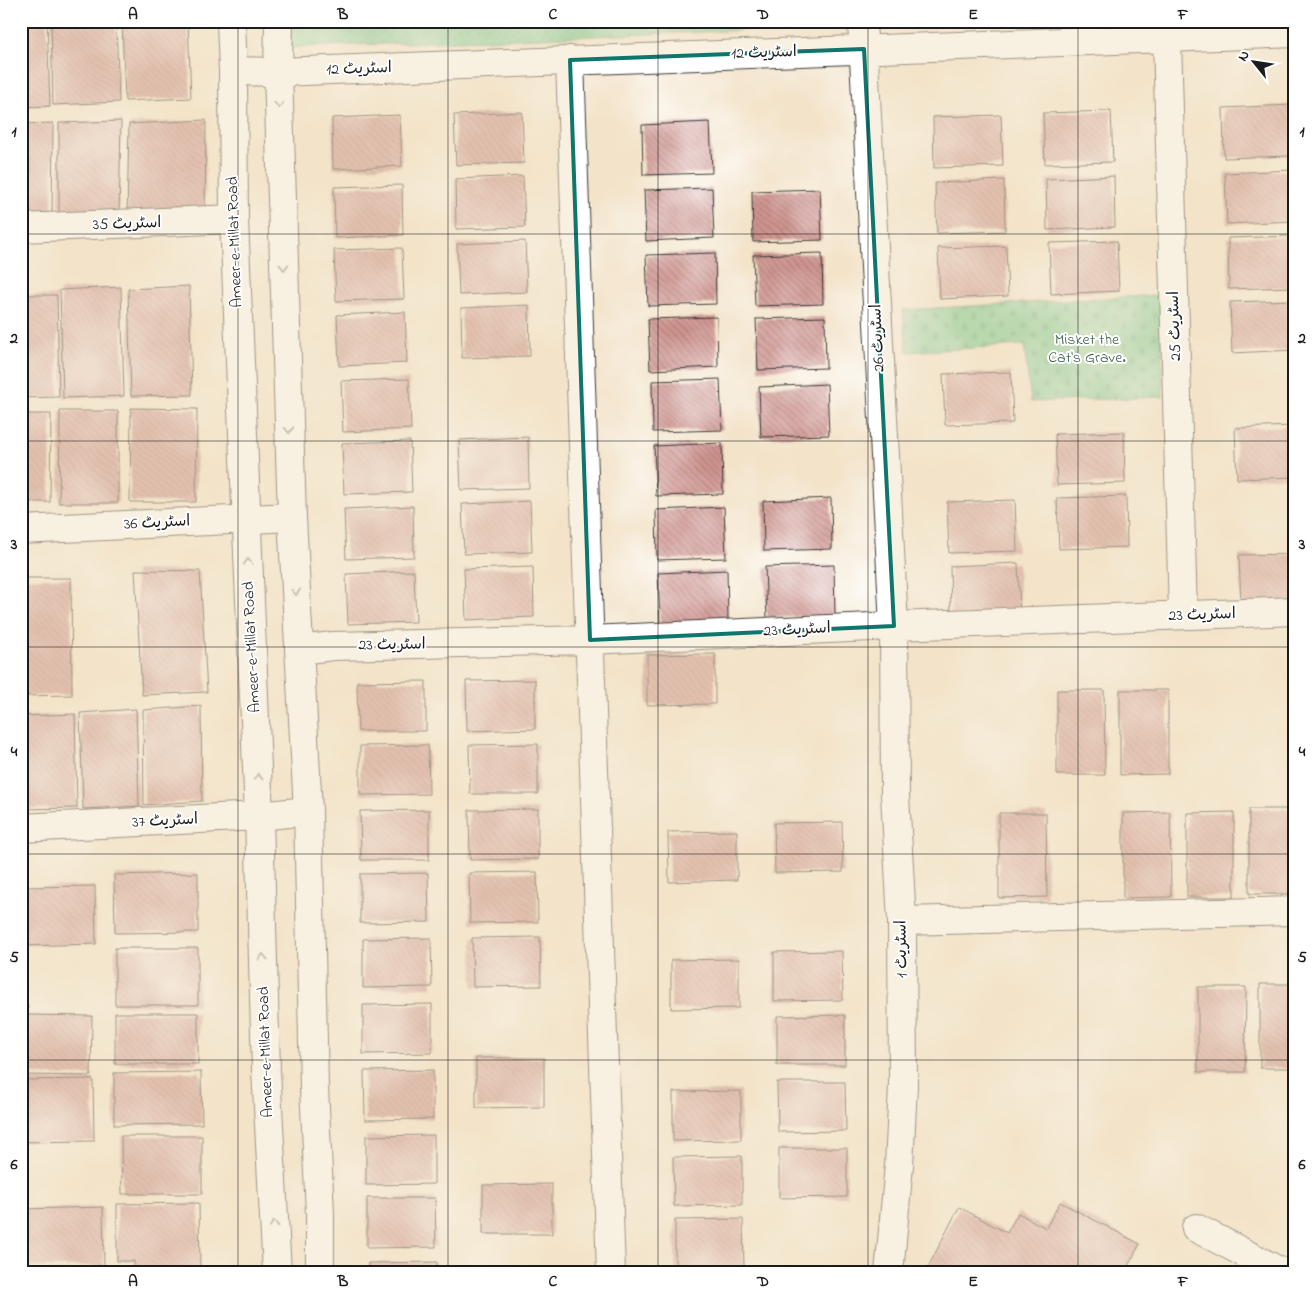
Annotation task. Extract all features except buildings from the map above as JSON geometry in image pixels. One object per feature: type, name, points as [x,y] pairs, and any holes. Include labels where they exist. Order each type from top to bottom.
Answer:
[{"type":"street","name":"Ameer-e-Millat Road","points":[[231,21],[234,220],[259,816],[266,1070],[277,1273]]},
{"type":"street","points":[[279,21],[278,72],[292,517],[308,811],[314,1087],[320,1214],[320,1273]]},
{"type":"street","points":[[862,21],[864,49]]},
{"type":"street","name":"اسٹریٹ 12","points":[[233,71],[278,72],[1295,33]]},
{"type":"street","name":"اسٹریٹ 25","points":[[1167,38],[1183,615]]},
{"type":"street","name":"اسٹریٹ 26","points":[[864,49],[866,123],[894,626]]},
{"type":"street","points":[[570,60],[611,1273]]},
{"type":"street","name":"اسٹریٹ 35","points":[[21,228],[234,220]]},
{"type":"street","name":"اسٹریٹ 36","points":[[21,530],[292,517]]},
{"type":"street","name":"اسٹریٹ 23","points":[[299,650],[333,646],[590,640],[1295,611]]},
{"type":"street","name":"اسٹریٹ 1","points":[[889,1273],[903,1086],[902,922],[895,795],[894,626]]},
{"type":"street","name":"اسٹریٹ 37","points":[[21,828],[259,816],[308,811]]},
{"type":"street","points":[[902,922],[1295,911]]},
{"type":"street","points":[[1196,1228],[1283,1273]]},
{"type":"highlighted area","points":[[864,49],[894,626],[590,640],[570,60]]},
{"type":"green space","points":[[272,21],[834,21],[834,27],[273,48]]},
{"type":"green space","name":"Misket the Cat's Grave.","points":[[1160,295],[1163,397],[1031,402],[1024,345],[907,352],[903,310]]}]
